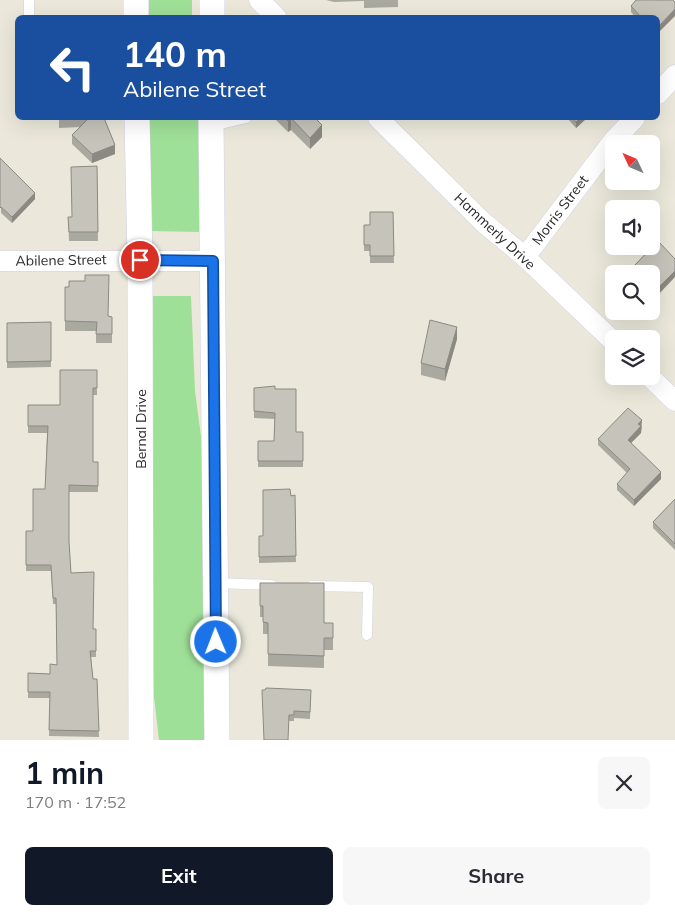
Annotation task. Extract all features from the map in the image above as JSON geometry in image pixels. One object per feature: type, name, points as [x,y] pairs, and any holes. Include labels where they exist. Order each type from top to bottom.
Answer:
[{"type":"street","points":[[136,0],[136,15]]},
{"type":"street","points":[[212,0],[212,15]]},
{"type":"street","points":[[259,0],[274,15]]},
{"type":"street","points":[[660,92],[675,75]]},
{"type":"street","name":"Bernal Drive","points":[[137,120],[140,260],[141,740]]},
{"type":"street","name":"Hammerly Drive","points":[[380,120],[484,223],[525,257],[605,333]]},
{"type":"street","name":"Morris Street","points":[[525,257],[613,141],[633,120]]},
{"type":"street","points":[[211,122],[217,740]]},
{"type":"street","name":"Abilene Street","points":[[0,261],[213,261]]},
{"type":"street","points":[[659,385],[675,402]]},
{"type":"lane","points":[[29,0],[29,15]]},
{"type":"lane","points":[[211,122],[228,120]]},
{"type":"lane","points":[[215,583],[281,585]]},
{"type":"lane","points":[[301,585],[368,587],[367,635]]},
{"type":"green space","points":[[146,0],[192,0],[192,15],[146,15]]},
{"type":"green space","points":[[146,120],[199,120],[199,232],[149,231]]},
{"type":"green space","points":[[149,296],[191,296],[195,391],[202,444],[205,740],[159,740],[152,679]]},
{"type":"building","points":[[636,0],[673,0],[675,2],[675,9],[660,25],[660,15],[639,15],[631,6]]},
{"type":"building","points":[[87,120],[105,120],[115,145],[92,154],[72,135]]},
{"type":"building","points":[[293,120],[317,120],[322,125],[310,138]]},
{"type":"building","points":[[0,158],[35,193],[12,217],[0,208]]},
{"type":"building","points":[[97,166],[98,232],[69,232],[68,217],[72,217],[71,167]]},
{"type":"building","points":[[370,212],[393,212],[394,256],[370,256],[370,245],[364,245],[364,225],[370,225]]},
{"type":"building","points":[[660,243],[675,259],[675,271],[660,286],[660,265],[635,265],[645,255],[660,255]]},
{"type":"building","points":[[85,275],[109,275],[108,316],[112,317],[112,334],[96,334],[97,322],[65,321],[65,287],[69,287],[69,281],[85,281]]},
{"type":"building","points":[[430,320],[457,327],[445,369],[421,363]]},
{"type":"building","points":[[51,322],[51,361],[7,362],[7,323]]},
{"type":"building","points":[[60,370],[97,370],[97,388],[93,388],[93,462],[98,462],[98,486],[69,485],[69,542],[71,573],[94,572],[93,629],[96,629],[96,651],[90,651],[93,679],[97,679],[99,731],[49,730],[50,692],[28,692],[28,673],[50,674],[50,664],[57,665],[56,598],[53,598],[51,565],[26,565],[26,531],[33,531],[33,489],[45,489],[48,426],[28,426],[28,405],[60,405]]},
{"type":"building","points":[[275,386],[275,389],[296,389],[296,432],[303,432],[303,461],[258,461],[258,441],[274,441],[275,413],[254,411],[254,388]]},
{"type":"building","points":[[628,408],[642,420],[638,424],[641,426],[628,440],[661,472],[634,500],[617,484],[630,469],[598,439]]},
{"type":"building","points":[[290,489],[291,496],[295,495],[296,556],[259,557],[259,536],[263,536],[263,490]]},
{"type":"building","points":[[675,499],[675,544],[653,522]]},
{"type":"building","points":[[260,583],[324,583],[324,623],[333,623],[333,638],[324,638],[324,656],[268,654],[268,623],[263,622],[263,606],[260,606]]},
{"type":"building","points":[[266,688],[311,690],[310,712],[294,711],[294,715],[289,715],[288,740],[264,740],[262,690]]},
{"type":"route","points":[[140,260],[213,261],[216,642]]}]
